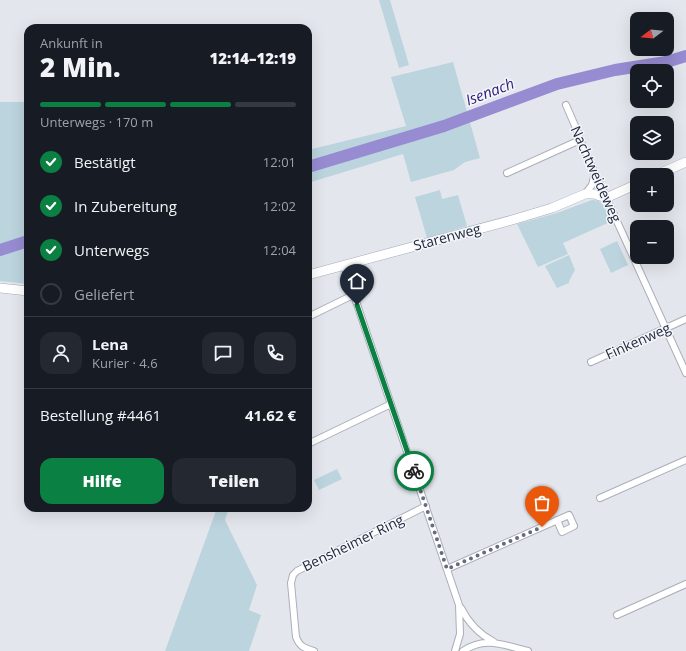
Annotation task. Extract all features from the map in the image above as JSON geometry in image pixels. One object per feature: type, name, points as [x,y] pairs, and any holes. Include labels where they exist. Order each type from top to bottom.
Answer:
[{"type":"street","name":"Nachtweideweg","points":[[566,105],[580,140],[686,373]]},
{"type":"street","points":[[507,173],[580,140]]},
{"type":"street","points":[[672,168],[686,162]]},
{"type":"street","points":[[585,194],[592,185],[595,173]]},
{"type":"street","points":[[585,194],[594,194],[606,198],[630,187]]},
{"type":"street","name":"Starenweg","points":[[312,274],[545,210],[585,194]]},
{"type":"street","points":[[344,266],[460,605],[474,628],[484,636],[494,642],[528,651]]},
{"type":"street","points":[[0,288],[24,291]]},
{"type":"street","points":[[312,315],[353,295]]},
{"type":"street","name":"Finkenweg","points":[[591,362],[686,319]]},
{"type":"street","points":[[312,442],[391,404]]},
{"type":"street","points":[[600,498],[686,460]]},
{"type":"street","name":"Bensheimer Ring","points":[[314,651],[304,648],[298,644],[296,637],[291,583],[293,575],[297,571],[426,506]]},
{"type":"street","points":[[447,569],[557,520]]},
{"type":"street","points":[[617,615],[686,584]]},
{"type":"street","points":[[455,651],[460,634],[460,605]]},
{"type":"street","points":[[463,651],[471,646],[494,642]]},
{"type":"shaded area","points":[[379,0],[390,0],[409,65],[399,68]]},
{"type":"shaded area","points":[[453,62],[480,158],[465,162],[454,170],[411,182],[403,154],[312,182],[312,149],[406,126],[391,77]]},
{"type":"shaded area","points":[[0,102],[24,102],[24,284],[0,281]]},
{"type":"shaded area","points":[[440,190],[442,199],[458,195],[467,226],[427,238],[415,197]]},
{"type":"shaded area","points":[[592,200],[596,200],[602,204],[606,210],[610,222],[563,243],[568,254],[538,267],[517,224],[557,213]]},
{"type":"shaded area","points":[[617,241],[628,265],[611,273],[600,249]]},
{"type":"shaded area","points":[[569,255],[575,270],[569,283],[557,288],[545,266]]},
{"type":"shaded area","points":[[337,469],[342,479],[319,490],[314,480]]},
{"type":"shaded area","points":[[216,512],[228,512],[225,520],[257,585],[249,610],[261,615],[249,651],[165,651]]},
{"type":"waterway","name":"Isenach","points":[[312,166],[444,126],[557,84],[615,70],[666,62],[686,56]]},
{"type":"waterway","name":"Isenach","points":[[0,250],[24,242]]},
{"type":"way so far","points":[[414,471],[447,569],[542,527]]},
{"type":"route","points":[[357,305],[414,471]]}]
